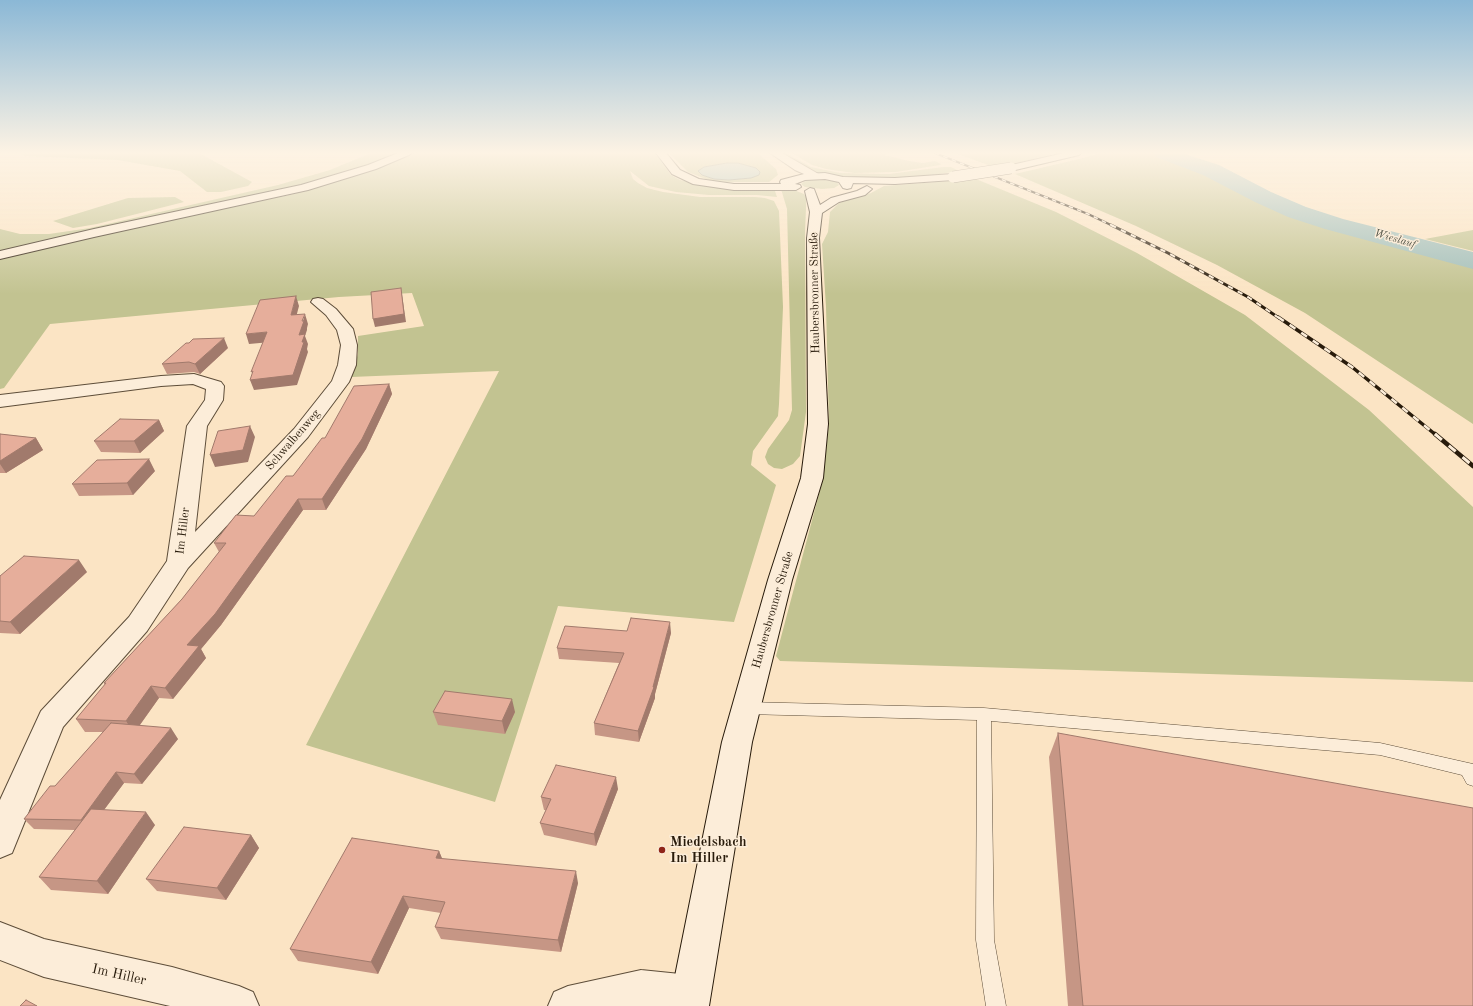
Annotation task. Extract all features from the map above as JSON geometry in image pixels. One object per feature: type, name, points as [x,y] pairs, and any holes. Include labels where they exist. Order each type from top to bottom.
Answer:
[{"type":"main road","points":[[0,255],[250,200]]},
{"type":"main road","points":[[816,212],[818,200]]},
{"type":"main road","points":[[816,212],[818,200]]},
{"type":"main road","points":[[816,212],[835,200]]},
{"type":"main road","name":"Haubersbronner Straße","points":[[690,1001],[737,742],[780,580],[812,478],[818,424],[813,238],[816,212]]},
{"type":"main road","name":"Schwalbenweg","points":[[179,562],[300,433],[340,382],[347,365],[349,345],[345,330],[331,312],[318,302]]},
{"type":"main road","name":"Im Hiller","points":[[0,401],[161,381],[194,379],[215,386],[214,400],[197,426],[179,562],[138,624],[51,720],[0,842]]},
{"type":"main road","name":"Im Hiller","points":[[0,941],[44,958],[172,988],[239,1006]]},
{"type":"main road","points":[[568,1006],[641,990],[690,1001]]},
{"type":"lane","points":[[745,708],[984,714],[1380,749],[1467,770],[1473,779]]},
{"type":"lane","points":[[984,714],[985,940],[996,1006]]},
{"type":"green space","points":[[122,200],[180,200],[184,202],[97,224],[73,228],[53,221]]},
{"type":"green space","points":[[213,200],[238,200],[0,253],[0,229],[20,234],[49,234],[90,228]]},
{"type":"green space","points":[[266,200],[774,201],[779,211],[783,307],[778,416],[753,451],[751,465],[776,485],[734,622],[558,606],[495,802],[306,745],[499,371],[351,377],[358,354],[358,336],[424,326],[412,293],[339,297],[50,324],[4,388],[0,389],[0,259],[99,235]]},
{"type":"green space","points":[[784,200],[806,200],[806,412],[800,456],[793,464],[782,469],[774,468],[768,464],[765,457],[768,449],[789,420],[792,410],[787,209]]},
{"type":"green space","points":[[849,200],[1027,200],[1056,212],[1137,253],[1245,315],[1369,410],[1473,507],[1473,682],[780,661],[776,656],[823,479],[829,424],[826,307],[822,244],[828,232],[830,212],[839,203]]},
{"type":"green space","points":[[1075,200],[1286,200],[1337,219],[1473,255],[1473,424],[1305,313],[1217,265],[1136,226]]},
{"type":"green space","points":[[1473,230],[1473,251],[1425,239]]},
{"type":"building","points":[[401,288],[404,314],[373,319],[371,292]]},
{"type":"building","points":[[296,296],[291,315],[305,314],[299,335],[305,334],[302,342],[304,342],[293,375],[250,380],[253,371],[251,372],[267,332],[246,334],[260,300]]},
{"type":"building","points":[[224,338],[195,364],[189,362],[162,364],[186,343],[189,343],[193,339]]},
{"type":"building","points":[[389,384],[362,439],[322,499],[298,499],[215,614],[187,645],[199,646],[165,688],[151,686],[126,721],[76,719],[106,683],[104,683],[182,599],[226,543],[214,543],[236,515],[254,516],[286,476],[293,476],[322,438],[325,438],[354,386]]},
{"type":"building","points":[[120,419],[159,420],[134,441],[94,441]]},
{"type":"building","points":[[250,426],[243,450],[210,455],[218,431]]},
{"type":"building","points":[[0,434],[36,438],[0,461]]},
{"type":"building","points":[[149,459],[127,483],[72,484],[97,460]]},
{"type":"building","points":[[24,556],[79,560],[10,622],[0,621],[0,576]]},
{"type":"building","points":[[631,618],[670,622],[654,687],[638,731],[594,723],[624,653],[557,648],[565,626],[627,631]]},
{"type":"building","points":[[445,691],[512,699],[502,721],[433,712]]},
{"type":"building","points":[[111,723],[171,728],[134,774],[116,772],[81,820],[24,819],[50,786],[55,786]]},
{"type":"building","points":[[1058,733],[1473,808],[1473,1006],[1083,1006]]},
{"type":"building","points":[[556,765],[616,777],[594,834],[540,823],[551,799],[541,797]]},
{"type":"building","points":[[91,809],[146,812],[97,881],[39,877]]},
{"type":"building","points":[[184,827],[251,835],[217,888],[146,879]]},
{"type":"building","points":[[352,838],[439,851],[436,858],[576,871],[558,940],[435,927],[445,902],[403,896],[371,962],[290,949]]},
{"type":"building","points":[[26,1000],[37,1006],[20,1006]]},
{"type":"waterway","name":"Wieslauf","points":[[1270,200],[1297,212],[1334,224],[1473,261]]},
{"type":"railway","points":[[1053,200],[1113,226]]},
{"type":"railway","points":[[1111,225],[1168,253],[1248,297],[1279,318]]},
{"type":"railway","points":[[1278,317],[1352,367],[1436,435]]},
{"type":"railway","points":[[1435,434],[1473,466]]},
{"type":"place","name":"Miedelsbach Im Hiller","points":[[662,850]]}]
